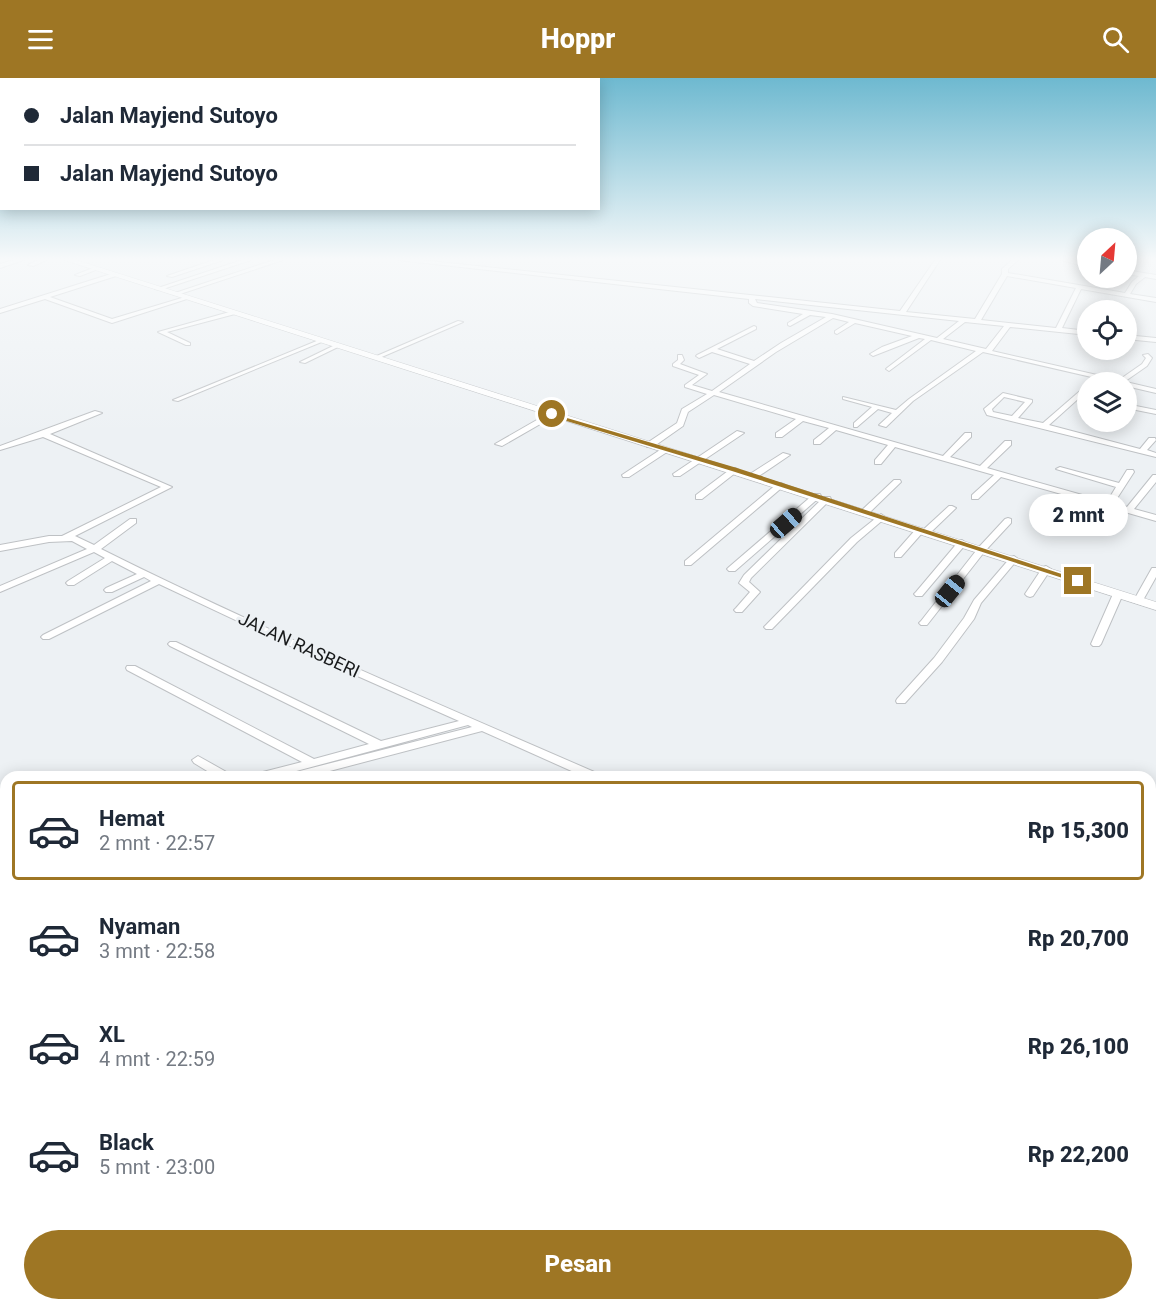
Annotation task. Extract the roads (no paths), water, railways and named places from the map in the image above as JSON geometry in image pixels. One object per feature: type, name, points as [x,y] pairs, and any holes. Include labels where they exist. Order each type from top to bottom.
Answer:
[{"type":"street","points":[[102,318],[112,321],[123,318]]},
{"type":"street","points":[[188,344],[161,332],[216,318]]},
{"type":"street","points":[[247,318],[735,470],[1156,606]]},
{"type":"street","points":[[790,324],[801,318]]},
{"type":"street","points":[[650,445],[680,424],[685,411],[737,380],[755,363],[829,318]]},
{"type":"street","points":[[838,318],[985,351],[1077,375]]},
{"type":"street","points":[[837,332],[865,318]]},
{"type":"street","points":[[943,318],[1077,332]]},
{"type":"street","points":[[977,321],[979,318]]},
{"type":"street","points":[[1058,330],[1064,318]]},
{"type":"street","points":[[938,340],[965,320]]},
{"type":"street","points":[[375,358],[460,322]]},
{"type":"street","points":[[883,425],[897,412],[985,351],[1009,324]]},
{"type":"street","points":[[859,333],[870,325]]},
{"type":"street","points":[[699,356],[754,328]]},
{"type":"street","points":[[873,354],[888,345],[904,343],[918,336]]},
{"type":"street","points":[[889,369],[930,338]]},
{"type":"street","points":[[1137,338],[1156,340]]},
{"type":"street","points":[[176,400],[321,341]]},
{"type":"street","points":[[303,362],[337,346]]},
{"type":"street","points":[[712,350],[755,363]]},
{"type":"street","points":[[1135,372],[1149,359],[1146,355]]},
{"type":"street","points":[[680,356],[681,360],[675,365],[704,374],[687,386],[1156,518]]},
{"type":"street","points":[[1137,387],[1156,391]]},
{"type":"street","points":[[1014,418],[1030,401],[1003,395],[988,409],[990,412],[1156,455]]},
{"type":"street","points":[[1044,426],[1077,396]]},
{"type":"street","points":[[845,398],[897,412]]},
{"type":"street","points":[[857,425],[877,406]]},
{"type":"street","points":[[1137,408],[1156,412]]},
{"type":"street","points":[[0,448],[98,413]]},
{"type":"street","points":[[498,444],[552,414]]},
{"type":"street","points":[[779,435],[802,418]]},
{"type":"street","points":[[817,442],[835,427]]},
{"type":"street","points":[[677,474],[740,433]]},
{"type":"street","points":[[43,434],[168,487],[66,537]]},
{"type":"street","points":[[945,458],[968,435]]},
{"type":"street","points":[[1142,451],[1152,440]]},
{"type":"street","points":[[982,468],[1008,442]]},
{"type":"street","points":[[878,462],[894,443]]},
{"type":"street","points":[[626,475],[666,450]]},
{"type":"street","points":[[753,476],[786,454]]},
{"type":"street","points":[[1059,469],[1121,486]]},
{"type":"street","points":[[699,496],[735,470]]},
{"type":"street","points":[[1096,524],[1130,472]]},
{"type":"street","points":[[975,497],[1000,474]]},
{"type":"street","points":[[1129,510],[1156,477]]},
{"type":"street","points":[[865,512],[897,482]]},
{"type":"street","points":[[688,563],[781,485]]},
{"type":"street","points":[[732,569],[822,498]]},
{"type":"street","points":[[739,610],[755,592],[744,583],[747,578],[822,498]]},
{"type":"street","points":[[898,555],[952,508]]},
{"type":"street","points":[[769,627],[854,540],[881,517]]},
{"type":"street","points":[[0,589],[96,548],[133,521]]},
{"type":"street","points":[[924,623],[982,549],[1008,521]]},
{"type":"street","name":"JALAN RASBERI","points":[[0,548],[66,537],[96,548],[144,574],[481,728],[581,771]]},
{"type":"street","points":[[919,594],[962,543]]},
{"type":"street","points":[[71,583],[113,557]]},
{"type":"street","points":[[901,701],[938,660],[969,620],[977,602],[1014,559]]},
{"type":"street","points":[[1030,594],[1046,569]]},
{"type":"street","points":[[1139,600],[1155,570]]},
{"type":"street","points":[[109,590],[144,574]]},
{"type":"street","points":[[46,637],[158,580]]},
{"type":"street","points":[[1096,644],[1118,594]]},
{"type":"street","points":[[173,644],[381,746]]},
{"type":"street","points":[[131,668],[313,763]]},
{"type":"street","points":[[282,771],[468,722]]},
{"type":"street","points":[[315,771],[481,728]]},
{"type":"street","points":[[198,760],[216,771]]}]
